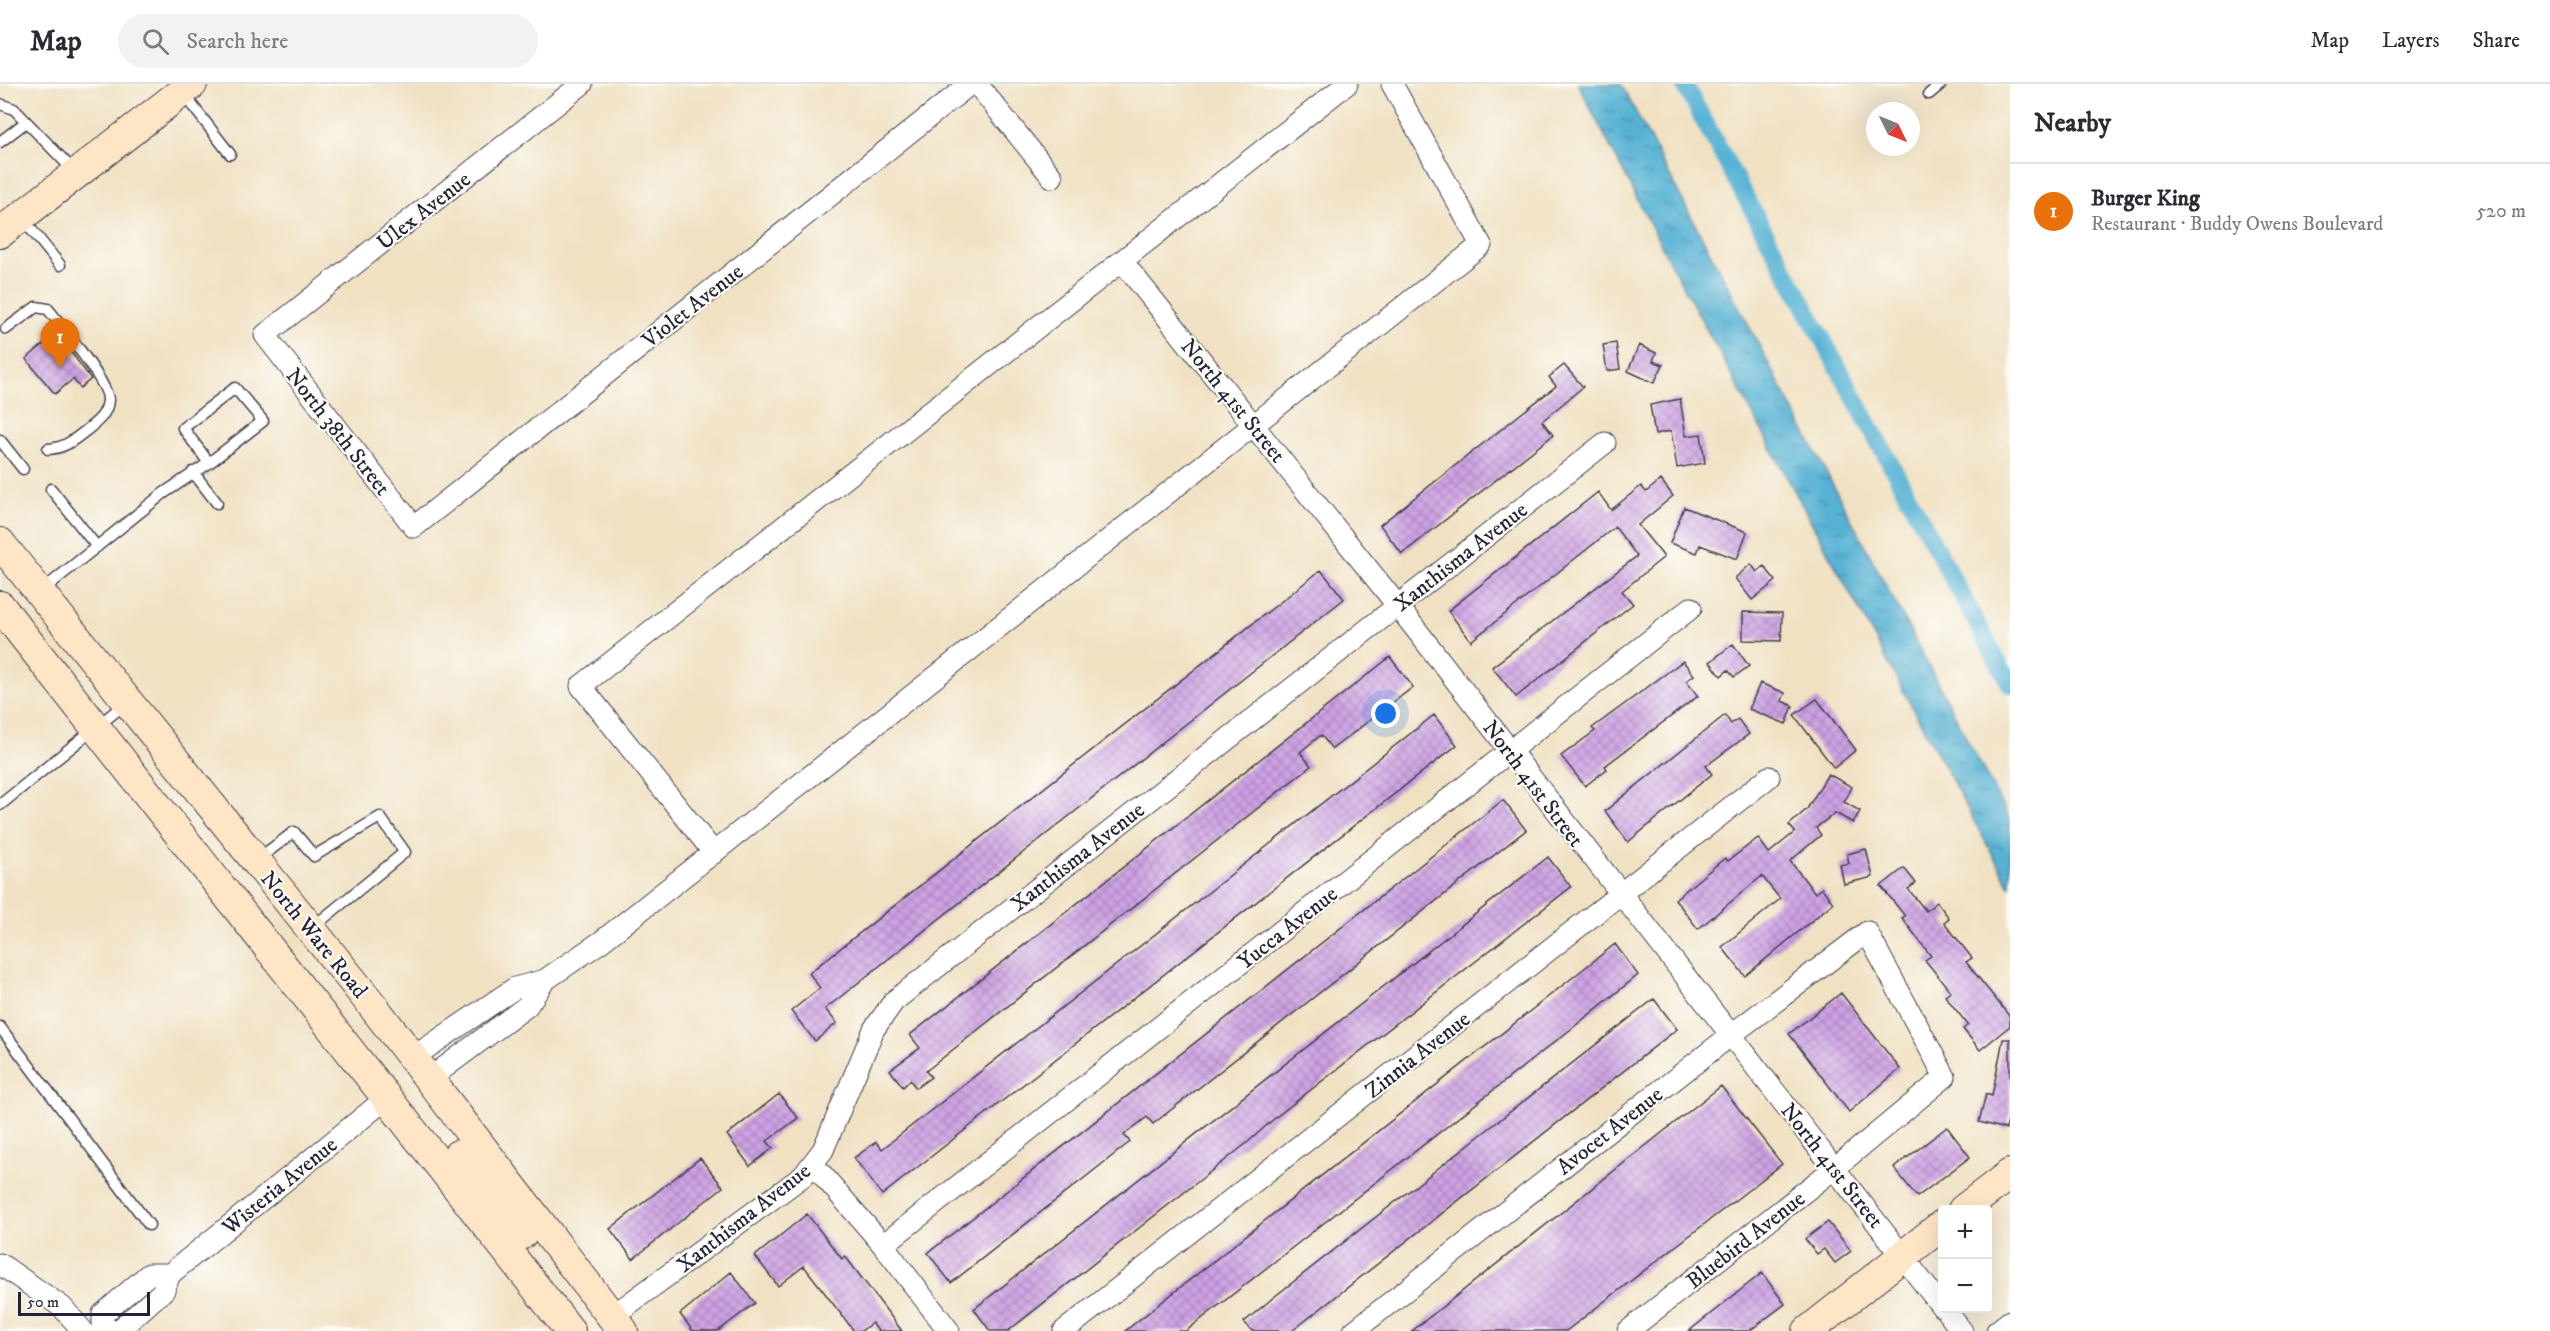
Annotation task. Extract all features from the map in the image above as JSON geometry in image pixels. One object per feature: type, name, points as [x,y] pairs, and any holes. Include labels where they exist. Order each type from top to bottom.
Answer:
[{"type":"main road","points":[[11,225],[187,88]]},
{"type":"main road","name":"North Ware Road","points":[[0,543],[421,1069],[617,1324]]},
{"type":"main road","name":"North Ware Road","points":[[0,606],[369,1072],[570,1331]]},
{"type":"main road","points":[[369,1072],[427,1115],[588,1314],[617,1324]]},
{"type":"main road","points":[[1968,1205],[2010,1174]]},
{"type":"main road","points":[[1809,1331],[1938,1228]]},
{"type":"street","name":"Ulex Avenue","points":[[265,335],[582,84]]},
{"type":"street","name":"Violet Avenue","points":[[414,527],[970,84]]},
{"type":"street","points":[[977,84],[1052,177]]},
{"type":"street","points":[[714,853],[581,686],[1347,84]]},
{"type":"street","points":[[421,1069],[474,1017],[515,988],[545,980],[602,941],[1481,245],[1392,84]]},
{"type":"street","name":"North 41st Street","points":[[1122,261],[1255,424],[1397,605],[1619,895],[1836,1167],[1938,1302]]},
{"type":"street","name":"North 38th Street","points":[[265,335],[414,527]]},
{"type":"street","name":"Xanthisma Avenue","points":[[617,1324],[803,1176],[823,1150],[874,1029],[894,1001],[1605,443]]},
{"type":"street","name":"Yucca Avenue","points":[[882,1245],[1691,608]]},
{"type":"street","name":"Zinnia Avenue","points":[[1064,1331],[1769,777]]},
{"type":"street","name":"Avocet Avenue","points":[[1354,1331],[1731,1035],[1867,932],[1945,1077]]},
{"type":"street","points":[[421,1069],[486,1036],[527,1006],[545,980]]},
{"type":"street","points":[[474,1017],[486,1036]]},
{"type":"street","name":"Bluebird Avenue","points":[[1628,1331],[1836,1167],[1945,1077]]},
{"type":"street","name":"Wisteria Avenue","points":[[102,1331],[103,1314],[149,1274],[170,1274],[388,1097]]},
{"type":"street","points":[[813,1164],[882,1245],[949,1331]]},
{"type":"street","points":[[0,1264],[62,1307],[83,1331]]},
{"type":"street","name":"North 41st Street","points":[[1947,1313],[1962,1331]]},
{"type":"street","points":[[1997,1331],[2010,1321]]},
{"type":"lane","points":[[1929,94],[1941,84]]},
{"type":"lane","points":[[187,88],[230,154]]},
{"type":"lane","points":[[0,104],[14,109],[78,175]]},
{"type":"lane","points":[[0,142],[26,122]]},
{"type":"lane","points":[[11,225],[60,265]]},
{"type":"lane","points":[[6,329],[36,307],[48,309],[106,388],[107,406],[101,418],[69,444],[62,448],[48,449]]},
{"type":"lane","points":[[38,593],[193,472],[209,463],[263,421],[236,388],[183,429],[209,463]]},
{"type":"lane","points":[[0,440],[22,470]]},
{"type":"lane","points":[[193,472],[217,503]]},
{"type":"lane","points":[[51,489],[97,547]]},
{"type":"lane","points":[[0,806],[126,703]]},
{"type":"lane","points":[[255,861],[294,832],[314,856],[380,817],[405,852],[310,929]]},
{"type":"lane","points":[[0,1027],[149,1225]]},
{"type":"water","points":[[1578,84],[1621,84],[2010,820],[2010,887],[1664,251]]},
{"type":"building","points":[[57,333],[91,379],[80,388],[73,379],[55,394],[26,359]]},
{"type":"building","points":[[1616,343],[1620,369],[1607,371],[1603,345]]},
{"type":"building","points":[[1639,345],[1656,353],[1653,361],[1663,365],[1654,383],[1628,371]]},
{"type":"building","points":[[1564,365],[1583,387],[1542,421],[1553,435],[1402,554],[1380,525],[1556,386],[1549,377]]},
{"type":"building","points":[[1680,399],[1686,436],[1701,434],[1705,463],[1677,468],[1671,431],[1655,434],[1650,405]]},
{"type":"building","points":[[1661,480],[1673,496],[1638,525],[1664,557],[1622,591],[1633,604],[1516,697],[1492,667],[1637,556],[1615,527],[1471,641],[1448,611],[1598,492],[1611,510],[1641,486],[1646,492]]},
{"type":"building","points":[[1684,507],[1747,532],[1737,559],[1700,545],[1697,553],[1670,543]]},
{"type":"building","points":[[1751,564],[1757,572],[1764,566],[1776,581],[1752,600],[1735,578]]},
{"type":"building","points":[[1321,570],[1344,599],[825,1009],[837,1023],[815,1041],[791,1011],[820,988],[809,973]]},
{"type":"building","points":[[1743,612],[1782,613],[1781,641],[1743,640]]},
{"type":"building","points":[[1733,644],[1749,666],[1734,677],[1728,670],[1721,676],[1710,662]]},
{"type":"building","points":[[1390,657],[1413,687],[1332,749],[1321,735],[1300,752],[1311,766],[926,1071],[931,1077],[916,1088],[910,1080],[903,1087],[890,1070],[920,1048],[910,1035]]},
{"type":"building","points":[[1683,661],[1694,675],[1686,681],[1698,696],[1605,766],[1607,769],[1585,786],[1561,756],[1595,731],[1592,728]]},
{"type":"building","points":[[1760,683],[1785,693],[1782,701],[1793,706],[1786,724],[1749,709]]},
{"type":"building","points":[[1817,699],[1856,750],[1834,768],[1794,715]]},
{"type":"building","points":[[1434,715],[1457,745],[882,1195],[854,1158],[876,1142],[882,1149]]},
{"type":"building","points":[[1725,715],[1731,724],[1738,719],[1749,734],[1706,766],[1712,774],[1628,842],[1605,811]]},
{"type":"building","points":[[1828,774],[1852,787],[1844,802],[1860,811],[1853,823],[1835,813],[1816,828],[1821,835],[1790,861],[1815,893],[1822,888],[1833,903],[1745,976],[1722,947],[1780,899],[1762,876],[1698,929],[1675,899],[1725,858],[1728,861],[1758,838],[1769,853],[1795,832],[1789,825],[1807,809]]},
{"type":"building","points":[[1503,800],[1526,830],[1153,1124],[1147,1117],[1124,1135],[1130,1142],[951,1283],[928,1253]]},
{"type":"building","points":[[1866,849],[1873,877],[1844,884],[1840,865],[1849,863],[1847,854]]},
{"type":"building","points":[[1548,857],[1571,887],[1276,1117],[1247,1143],[1008,1331],[990,1331],[974,1309]]},
{"type":"building","points":[[1904,868],[1916,883],[1908,889],[1926,911],[1937,902],[1949,918],[1944,922],[1972,958],[1966,962],[2010,1017],[2010,1026],[1980,1050],[1963,1029],[1968,1025],[1945,996],[1951,992],[1925,960],[1931,956],[1902,918],[1905,916],[1881,886]]},
{"type":"building","points":[[1615,944],[1638,975],[1575,1026],[1186,1331],[1125,1331]]},
{"type":"building","points":[[1841,993],[1900,1069],[1849,1112],[1789,1034]]},
{"type":"building","points":[[1654,999],[1677,1029],[1292,1331],[1252,1331],[1244,1322],[1274,1297]]},
{"type":"building","points":[[2003,1039],[2010,1039],[2010,1114],[2006,1129],[1979,1122],[1986,1094],[1992,1096]]},
{"type":"building","points":[[1721,1086],[1782,1164],[1566,1331],[1412,1331]]},
{"type":"building","points":[[779,1094],[798,1118],[767,1141],[773,1148],[750,1166],[727,1135]]},
{"type":"building","points":[[1947,1127],[1970,1157],[1917,1197],[1894,1168]]},
{"type":"building","points":[[700,1158],[723,1187],[633,1259],[610,1229]]},
{"type":"building","points":[[807,1214],[842,1259],[845,1256],[902,1331],[878,1331],[872,1323],[861,1331],[854,1331],[804,1266],[778,1286],[755,1256]]},
{"type":"building","points":[[1828,1222],[1851,1251],[1835,1263],[1824,1249],[1817,1254],[1805,1239]]},
{"type":"building","points":[[731,1272],[755,1303],[718,1331],[693,1331],[680,1314]]},
{"type":"building","points":[[1762,1273],[1785,1304],[1749,1331],[1689,1331]]},
{"type":"waterway","points":[[1684,84],[2010,684]]},
{"type":"place","name":"Burger King","points":[[60,368]]}]
